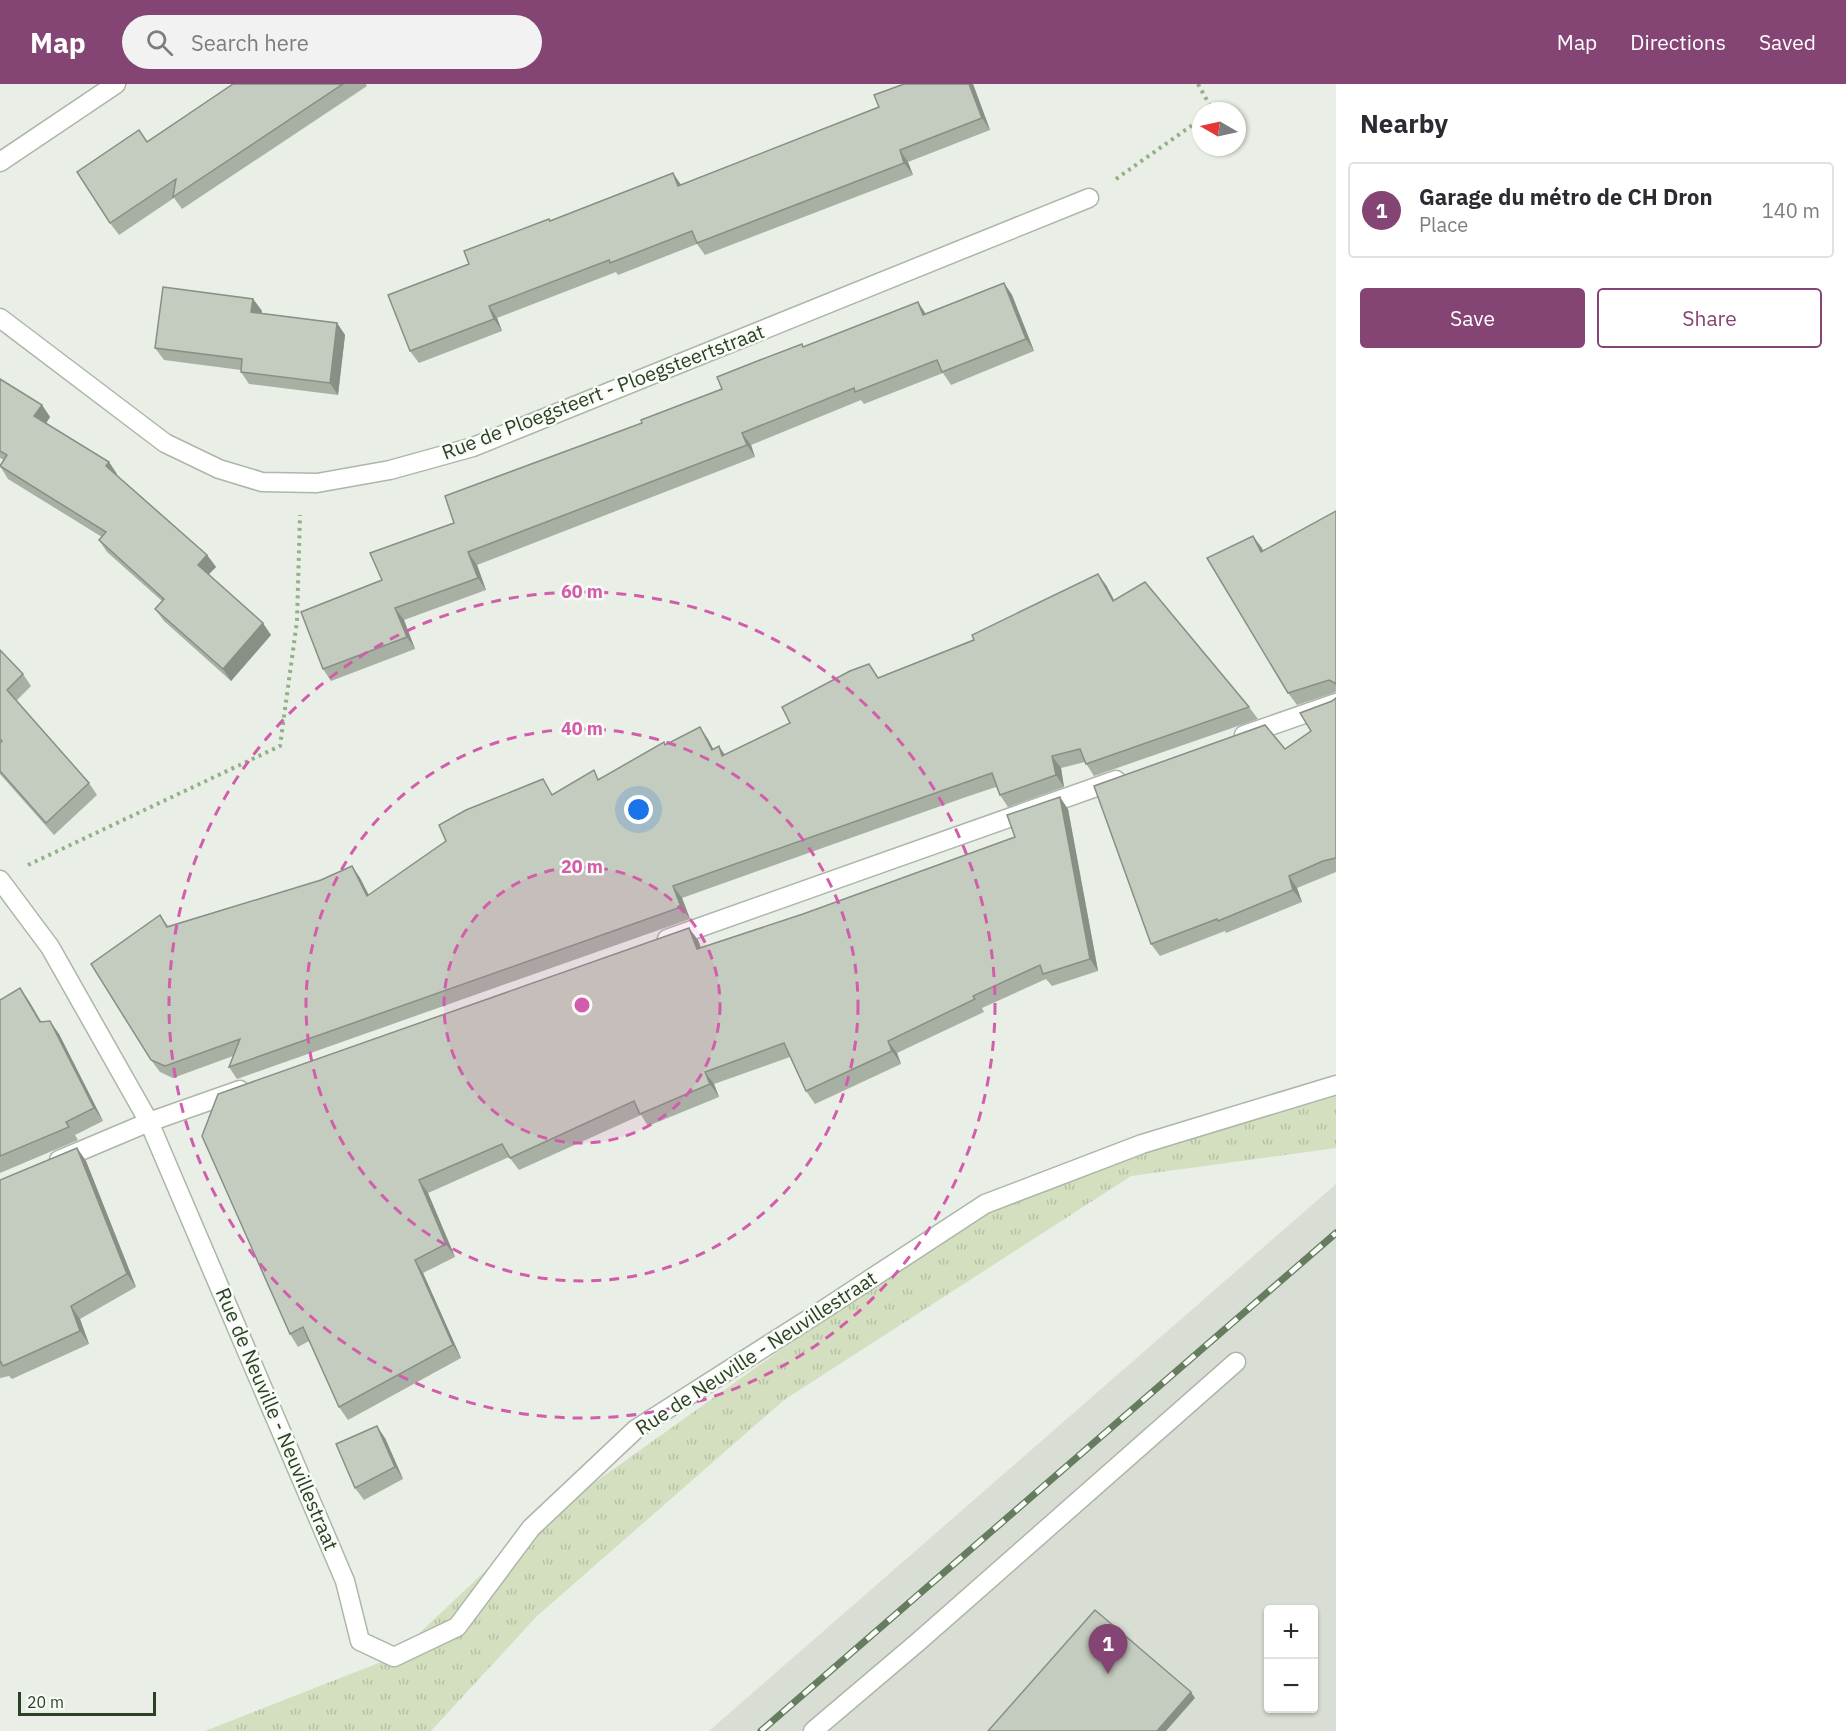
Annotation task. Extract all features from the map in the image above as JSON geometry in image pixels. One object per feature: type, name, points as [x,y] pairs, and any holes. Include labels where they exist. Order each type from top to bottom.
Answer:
[{"type":"street","points":[[0,162],[116,84]]},
{"type":"street","name":"Rue de Ploegsteert - Ploegsteertstraat","points":[[0,318],[165,443],[219,470],[262,482],[317,483],[390,471],[473,447],[1089,198]]},
{"type":"street","points":[[1226,741],[1336,703]]},
{"type":"street","points":[[655,943],[1137,773]]},
{"type":"street","name":"Rue de Neuville - Neuvillestraat","points":[[0,880],[50,947],[149,1122],[337,1559],[360,1641],[394,1657],[457,1627],[531,1528],[636,1429],[985,1204],[1142,1144],[1336,1085]]},
{"type":"street","points":[[43,1167],[149,1122],[262,1082]]},
{"type":"street","points":[[813,1731],[918,1642],[1236,1362]]},
{"type":"path","points":[[1198,84],[1208,102]]},
{"type":"path","points":[[1089,198],[1192,126]]},
{"type":"path","points":[[22,867],[280,746],[297,621],[300,482]]},
{"type":"shaded area","points":[[1336,1184],[1336,1731],[709,1731]]},
{"type":"green space","points":[[1336,1089],[1336,1148],[1131,1176],[784,1400],[537,1616],[431,1731],[205,1731],[394,1657],[531,1528],[985,1204]]},
{"type":"building","points":[[233,84],[343,84],[173,197],[176,179],[110,223],[77,172],[139,130],[147,142]]},
{"type":"building","points":[[904,84],[969,84],[982,118],[900,150],[904,163],[697,243],[692,231],[610,263],[609,260],[489,306],[494,319],[410,351],[388,295],[469,264],[464,251],[549,219],[550,221],[673,173],[678,186],[879,107],[874,95]]},
{"type":"building","points":[[1004,283],[1026,339],[942,372],[937,360],[855,392],[854,388],[742,433],[747,445],[468,552],[478,578],[395,608],[407,637],[323,669],[301,612],[382,580],[370,553],[454,523],[445,496],[642,423],[641,420],[722,389],[717,377],[760,360],[802,344],[803,347],[918,302],[923,315]]},
{"type":"building","points":[[163,287],[253,299],[251,312],[337,323],[330,383],[241,372],[242,359],[155,348]]},
{"type":"building","points":[[0,379],[42,405],[34,416],[109,462],[106,466],[207,555],[198,565],[263,623],[223,669],[155,609],[164,599],[99,540],[106,532],[0,466],[7,455],[0,451]]},
{"type":"building","points":[[1336,511],[1336,685],[1329,680],[1288,693],[1207,558],[1253,536],[1261,552]]},
{"type":"building","points":[[1098,574],[1113,601],[1145,582],[1249,707],[1086,764],[1080,749],[1052,756],[1056,775],[1000,795],[992,773],[958,785],[673,886],[681,907],[229,1067],[240,1039],[165,1066],[151,1060],[91,964],[160,915],[167,927],[321,880],[352,866],[367,896],[446,841],[439,825],[466,810],[543,779],[552,795],[594,770],[598,780],[664,742],[665,745],[700,727],[712,750],[719,746],[722,756],[790,723],[782,707],[850,671],[869,664],[878,678],[974,640],[972,635]]},
{"type":"building","points":[[0,650],[23,674],[7,690],[89,783],[46,823],[0,771],[0,743],[2,741],[0,739]]},
{"type":"building","points":[[1336,698],[1336,858],[1323,861],[1289,876],[1293,890],[1218,921],[1217,919],[1151,944],[1094,786],[1265,725],[1285,749],[1311,731],[1300,713]]},
{"type":"building","points":[[1060,797],[1090,959],[1043,974],[1040,965],[973,996],[975,999],[888,1041],[892,1051],[806,1091],[784,1043],[705,1072],[710,1084],[640,1114],[634,1101],[510,1158],[502,1144],[419,1180],[446,1244],[415,1260],[453,1345],[339,1407],[303,1327],[290,1334],[202,1136],[218,1094],[689,928],[697,949],[803,914],[1015,837],[1007,815]]},
{"type":"building","points":[[20,988],[40,1022],[50,1021],[94,1108],[66,1122],[69,1127],[0,1156],[0,1000]]},
{"type":"building","points":[[77,1148],[127,1274],[71,1306],[80,1331],[3,1366],[0,1363],[0,1180]]},
{"type":"building","points":[[377,1426],[395,1467],[355,1488],[336,1444]]},
{"type":"building","points":[[1095,1610],[1191,1692],[1157,1731],[988,1731]]},
{"type":"railway","points":[[761,1731],[1336,1233]]},
{"type":"place","name":"Garage du métro de CH Dron","points":[[1108,1674]]}]
